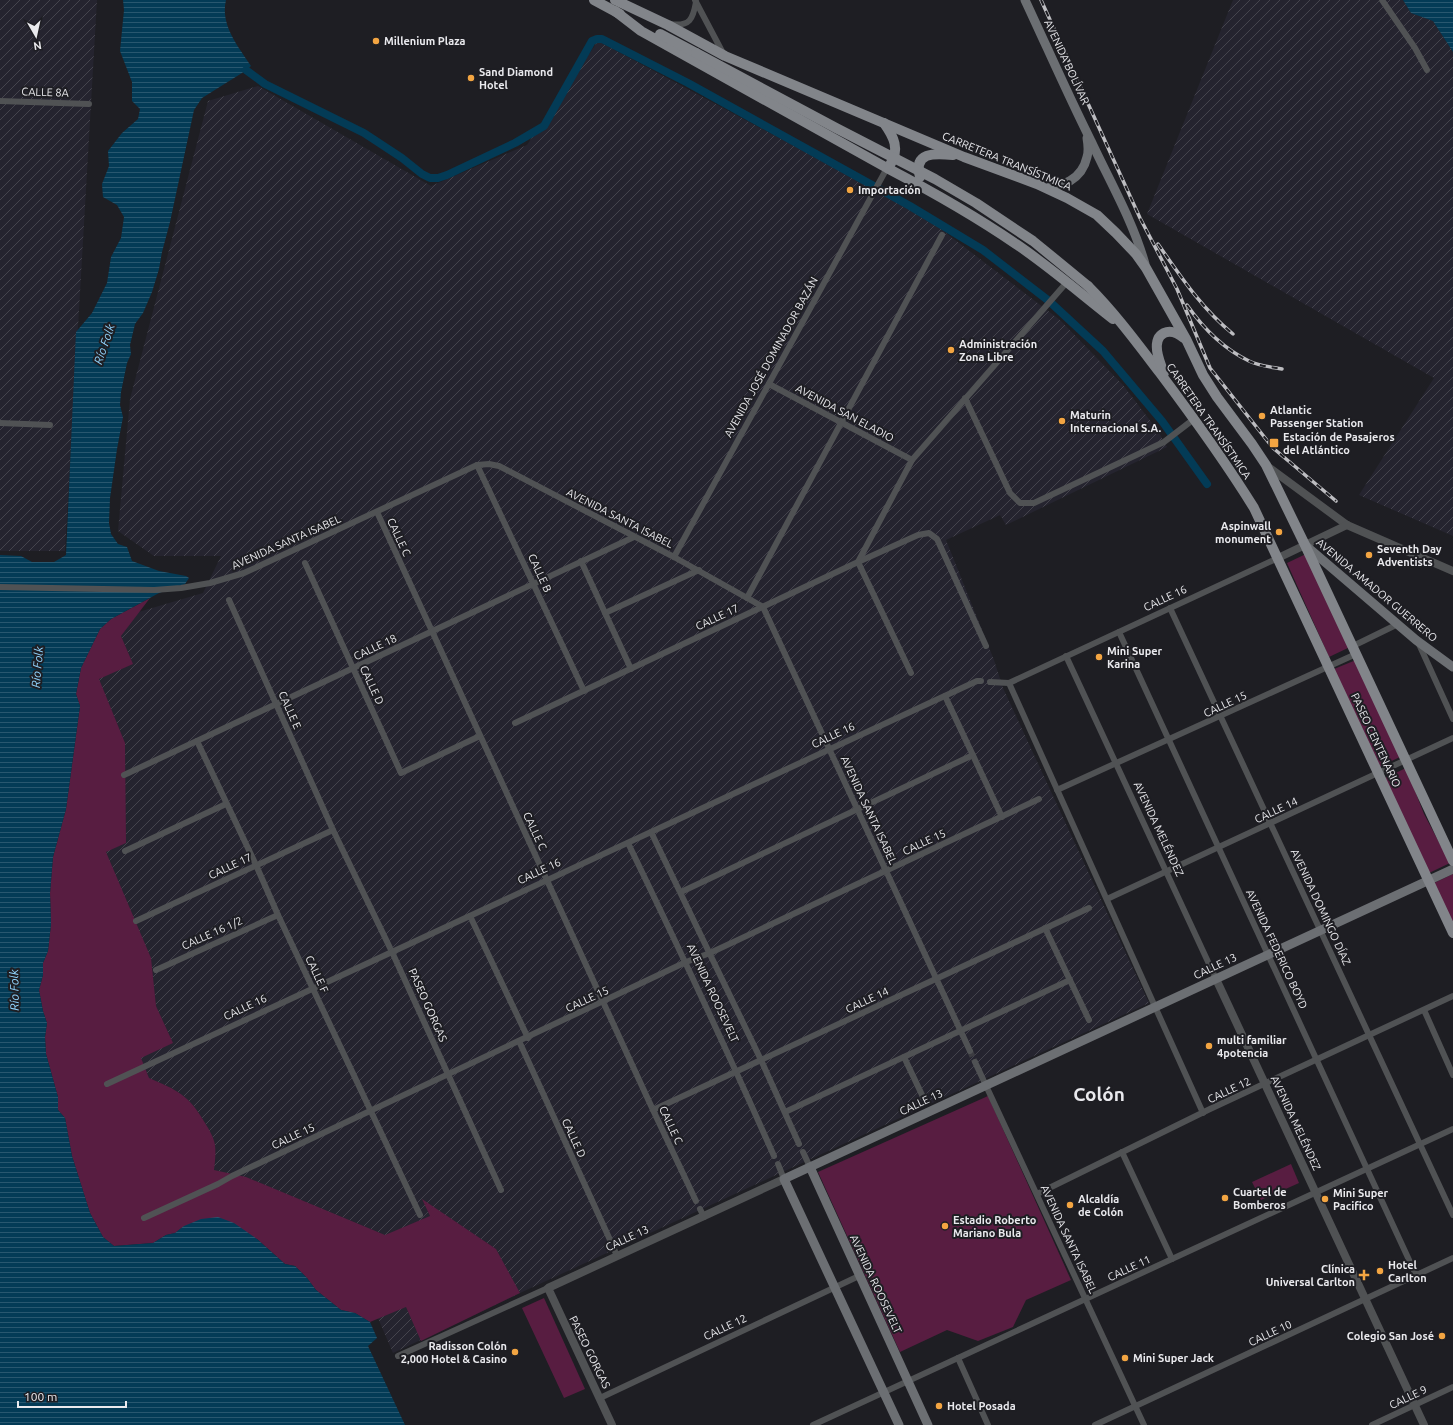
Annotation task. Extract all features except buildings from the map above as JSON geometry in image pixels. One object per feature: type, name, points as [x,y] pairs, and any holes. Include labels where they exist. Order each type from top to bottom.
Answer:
[{"type":"main road","name":"CARRETERA TRANSÍSTMICA","points":[[594,0],[836,128],[901,160],[976,203],[1033,241],[1088,286],[1109,307],[1128,330],[1232,472],[1254,508],[1278,558]]},
{"type":"main road","name":"CARRETERA TRANSÍSTMICA","points":[[615,0],[656,19],[725,56],[964,157],[1037,184],[1067,198],[1097,215],[1136,254],[1146,268],[1217,397],[1266,465],[1305,545]]},
{"type":"main road","name":"AVENIDA BOLÍVAR","points":[[1025,0],[1087,135],[1130,223],[1140,246],[1146,268]]},
{"type":"main road","points":[[615,11],[641,31],[925,188],[1017,244],[1128,330]]},
{"type":"main road","points":[[884,123],[892,134],[895,142],[894,157],[887,168]]},
{"type":"main road","name":"AVENIDA BOLÍVAR","points":[[1037,184],[1051,187],[1073,180],[1084,166],[1088,155],[1087,135]]},
{"type":"main road","points":[[925,188],[918,170],[918,164],[922,159],[929,155],[940,154],[964,157]]},
{"type":"main road","points":[[1167,382],[1158,352],[1160,337],[1166,332],[1172,332],[1177,333],[1186,339]]},
{"type":"main road","name":"PASEO CENTENARIO","points":[[1305,545],[1453,861]]},
{"type":"main road","name":"AVENIDA AMADOR GUERRERO","points":[[1305,545],[1416,640],[1453,667]]},
{"type":"main road","name":"PASEO CENTENARIO","points":[[1278,558],[1453,933]]},
{"type":"main road","name":"CALLE 13","points":[[784,1179],[1453,869]]},
{"type":"main road","name":"AVENIDA ROOSEVELT","points":[[810,1167],[928,1425]]},
{"type":"main road","points":[[784,1179],[899,1425]]},
{"type":"street","points":[[1382,0],[1415,48],[1427,70]]},
{"type":"street","points":[[656,19],[672,25],[680,25],[689,22],[693,16],[695,1]]},
{"type":"street","points":[[695,1],[725,56]]},
{"type":"street","name":"CALLE 8A","points":[[0,101],[89,104]]},
{"type":"street","name":"AVENIDA JOSÉ DOMINADOR BAZÁN","points":[[674,557],[887,168]]},
{"type":"street","points":[[747,598],[942,235]]},
{"type":"street","points":[[910,673],[858,562],[912,460],[1067,282]]},
{"type":"street","name":"AVENIDA SAN ELADIO","points":[[768,384],[912,460]]},
{"type":"street","points":[[965,398],[1010,493],[1020,504],[1034,503],[1164,442],[1194,419]]},
{"type":"street","points":[[1,422],[50,425]]},
{"type":"street","name":"AVENIDA SANTA ISABEL","points":[[0,587],[154,590],[181,588],[210,583],[244,573],[478,465],[489,464],[499,466],[699,570],[763,607],[970,1051]]},
{"type":"street","name":"CALLE B","points":[[478,465],[584,691]]},
{"type":"street","points":[[1266,465],[1347,525],[1453,571]]},
{"type":"street","name":"CALLE C","points":[[377,512],[696,1201]]},
{"type":"street","name":"CALLE 16","points":[[990,682],[1008,683],[1347,525]]},
{"type":"street","name":"CALLE 17","points":[[515,723],[858,562],[918,535],[929,533],[937,539],[986,646]]},
{"type":"street","name":"CALLE 18","points":[[124,775],[634,537]]},
{"type":"street","points":[[581,561],[631,669]]},
{"type":"street","name":"CALLE D","points":[[305,563],[401,772],[480,736]]},
{"type":"street","points":[[605,613],[699,570]]},
{"type":"street","name":"CALLE E","points":[[229,600],[333,830]]},
{"type":"street","name":"AVENIDA DOMINGO DÍAZ","points":[[1170,608],[1453,1215]]},
{"type":"street","name":"CALLE 15","points":[[1057,790],[1329,667],[1354,650],[1398,624]]},
{"type":"street","name":"AVENIDA FEDERICO BOYD","points":[[1119,632],[1416,1275]]},
{"type":"street","points":[[1416,640],[1453,719]]},
{"type":"street","name":"AVENIDA MELÉNDEZ","points":[[1066,656],[1424,1425]]},
{"type":"street","name":"CALLE 16","points":[[108,1084],[829,749],[977,681],[981,681]]},
{"type":"street","points":[[1008,683],[1204,1112]]},
{"type":"street","points":[[945,696],[1002,817]]},
{"type":"street","name":"CALLE 14","points":[[1107,899],[1453,738]]},
{"type":"street","name":"CALLE F","points":[[197,741],[420,1215]]},
{"type":"street","points":[[681,892],[973,755]]},
{"type":"street","name":"CALLE 15","points":[[144,1218],[528,1038],[686,962],[710,953],[1039,799]]},
{"type":"street","points":[[125,851],[226,804]]},
{"type":"street","name":"CALLE 17","points":[[136,921],[333,830]]},
{"type":"street","name":"PASEO GORGAS","points":[[333,830],[392,952],[501,1190]]},
{"type":"street","name":"AVENIDA ROOSEVELT","points":[[651,832],[761,1060],[799,1144]]},
{"type":"street","name":"AVENIDA ROOSEVELT","points":[[628,842],[686,962],[774,1156]]},
{"type":"street","name":"CALLE 14","points":[[653,1110],[1089,908]]},
{"type":"street","name":"CALLE 16 1/2","points":[[156,970],[278,915]]},
{"type":"street","points":[[470,916],[528,1038]]},
{"type":"street","points":[[1045,928],[1089,1020]]},
{"type":"street","points":[[785,1112],[1070,980]]},
{"type":"street","name":"CALLE 12","points":[[1036,1194],[1204,1112],[1453,996]]},
{"type":"street","points":[[1424,1010],[1453,1075]]},
{"type":"street","name":"CALLE D","points":[[519,1041],[614,1249]]},
{"type":"street","points":[[904,1057],[924,1099]]},
{"type":"street","name":"AVENIDA SANTA ISABEL","points":[[975,1062],[1144,1425]]},
{"type":"street","name":"CALLE 11","points":[[812,1425],[1453,1129]]},
{"type":"street","name":"AVENIDA ROOSEVELT","points":[[803,1152],[810,1167]]},
{"type":"street","points":[[1122,1152],[1172,1259]]},
{"type":"street","points":[[778,1164],[784,1179]]},
{"type":"street","name":"CALLE 13","points":[[398,1356],[548,1288],[614,1249],[784,1179]]},
{"type":"street","name":"CALLE 10","points":[[1095,1425],[1453,1258]]},
{"type":"street","name":"CALLE 12","points":[[600,1398],[859,1276]]},
{"type":"street","name":"PASEO GORGAS","points":[[548,1288],[612,1425]]},
{"type":"street","points":[[958,1358],[988,1425]]},
{"type":"street","name":"CALLE 9","points":[[1372,1425],[1453,1387]]},
{"type":"shaded area","points":[[0,0],[97,0],[65,551],[0,551]]},
{"type":"shaded area","points":[[1233,0],[1403,0],[1411,13],[1433,20],[1453,52],[1453,536],[1359,495],[1434,378],[1147,214]]},
{"type":"shaded area","points":[[598,41],[921,214],[1060,320],[1123,385],[1158,431],[1167,447],[1006,525],[1000,515],[946,540],[994,660],[1003,688],[1149,1003],[393,1353],[345,1241],[133,1232],[92,678],[125,616],[203,593],[221,556],[154,556],[118,531],[130,399],[208,101],[258,86],[431,186],[527,145]]},
{"type":"shaded area","points":[[1308,553],[1350,647],[1329,657],[1287,563]]},
{"type":"shaded area","points":[[150,598],[121,636],[133,664],[99,679],[125,743],[126,843],[106,852],[151,958],[156,1006],[173,1043],[141,1058],[149,1078],[182,1094],[199,1114],[210,1131],[214,1142],[214,1170],[246,1177],[385,1235],[430,1216],[422,1199],[496,1249],[520,1293],[421,1341],[406,1307],[370,1322],[355,1313],[341,1310],[316,1290],[295,1266],[285,1264],[257,1239],[184,1226],[175,1233],[166,1235],[153,1243],[114,1246],[103,1237],[90,1213],[72,1156],[65,1118],[58,1110],[58,1097],[46,1054],[45,1037],[47,1023],[39,990],[43,975],[43,963],[48,951],[51,924],[50,893],[53,857],[66,809],[80,706],[76,694],[81,668],[100,629],[111,619]]},
{"type":"shaded area","points":[[1356,660],[1400,757],[1379,767],[1334,669]]},
{"type":"shaded area","points":[[1406,768],[1424,814],[1450,863],[1429,873],[1385,778]]},
{"type":"shaded area","points":[[1453,874],[1453,924],[1434,883]]},
{"type":"shaded area","name":"Estadio Roberto Mariano Bula","points":[[988,1096],[1071,1280],[1026,1300],[1013,1327],[978,1341],[947,1330],[900,1352],[818,1172]]},
{"type":"shaded area","points":[[1291,1164],[1299,1183],[1261,1200],[1252,1182]]},
{"type":"shaded area","points":[[544,1298],[585,1389],[564,1398],[522,1308]]},
{"type":"water","name":"Río Folk","points":[[123,0],[226,0],[226,18],[231,35],[251,66],[202,98],[194,110],[159,269],[152,292],[143,313],[135,324],[130,345],[131,354],[127,363],[121,392],[120,405],[123,417],[110,498],[109,523],[111,534],[118,544],[127,547],[132,561],[159,571],[186,576],[189,578],[185,584],[159,593],[111,619],[100,629],[81,668],[76,694],[80,706],[66,809],[53,857],[50,893],[51,924],[48,951],[43,963],[43,975],[39,990],[47,1023],[45,1037],[46,1054],[58,1097],[58,1110],[65,1118],[72,1156],[90,1213],[103,1237],[114,1246],[153,1243],[166,1235],[175,1233],[184,1226],[201,1219],[218,1217],[234,1223],[257,1239],[285,1264],[295,1266],[316,1290],[341,1310],[355,1313],[370,1322],[377,1338],[368,1346],[405,1425],[0,1425],[0,555],[21,556],[32,562],[54,562],[66,555],[76,332],[92,313],[107,283],[111,257],[121,238],[124,217],[117,205],[103,197],[102,184],[109,166],[108,151],[122,133],[138,119],[140,109],[132,101],[132,82],[120,51],[124,10]]},
{"type":"water","points":[[1403,0],[1453,0],[1453,52],[1433,21],[1411,13]]},
{"type":"waterway","points":[[246,70],[265,84],[364,133],[402,158],[422,174],[430,178],[438,178],[515,143],[544,126],[592,41],[602,39],[688,83],[910,206],[983,250],[1049,301],[1103,351],[1162,421],[1207,484]]},
{"type":"tunnel","points":[[970,1051],[975,1062]]},
{"type":"railway","points":[[1041,0],[1140,218],[1177,289],[1210,368],[1273,448],[1336,501]]},
{"type":"railway","points":[[1158,244],[1211,314],[1233,334]]},
{"type":"railway","points":[[1187,305],[1207,330],[1231,350],[1253,363],[1282,369]]},
{"type":"place","name":"Millenium Plaza","points":[[376,41]]},
{"type":"place","name":"Sand Diamond Hotel","points":[[471,78]]},
{"type":"place","name":"Importación","points":[[850,190]]},
{"type":"place","name":"Administración Zona Libre","points":[[951,350]]},
{"type":"place","name":"Atlantic Passenger Station","points":[[1262,416]]},
{"type":"place","name":"Maturin Internacional S.A.","points":[[1062,421]]},
{"type":"place","name":"Estación de Pasajeros del Atlántico","points":[[1274,443]]},
{"type":"place","name":"Aspinwall monument","points":[[1279,532]]},
{"type":"place","name":"Seventh Day Adventists","points":[[1369,555]]},
{"type":"place","name":"Mini Super Karina","points":[[1099,657]]},
{"type":"place","name":"multi familiar 4potencia","points":[[1209,1046]]},
{"type":"place","name":"Cuartel de Bomberos","points":[[1225,1198]]},
{"type":"place","name":"Mini Super Pacifico","points":[[1325,1199]]},
{"type":"place","name":"Alcaldía de Colón","points":[[1070,1205]]},
{"type":"place","name":"Estadio Roberto Mariano Bula","points":[[945,1226]]},
{"type":"place","name":"Hotel Carlton","points":[[1380,1271]]},
{"type":"place","name":"Clínica Universal Carlton","points":[[1364,1275]]},
{"type":"place","name":"Colegio San José","points":[[1442,1336]]},
{"type":"place","name":"Radisson Colón 2,000 Hotel & Casino","points":[[515,1352]]},
{"type":"place","name":"Mini Super Jack","points":[[1125,1358]]},
{"type":"place","name":"Hotel Posada","points":[[939,1406]]},
{"type":"district","name":"Colón","points":[[1099,1094]]}]
